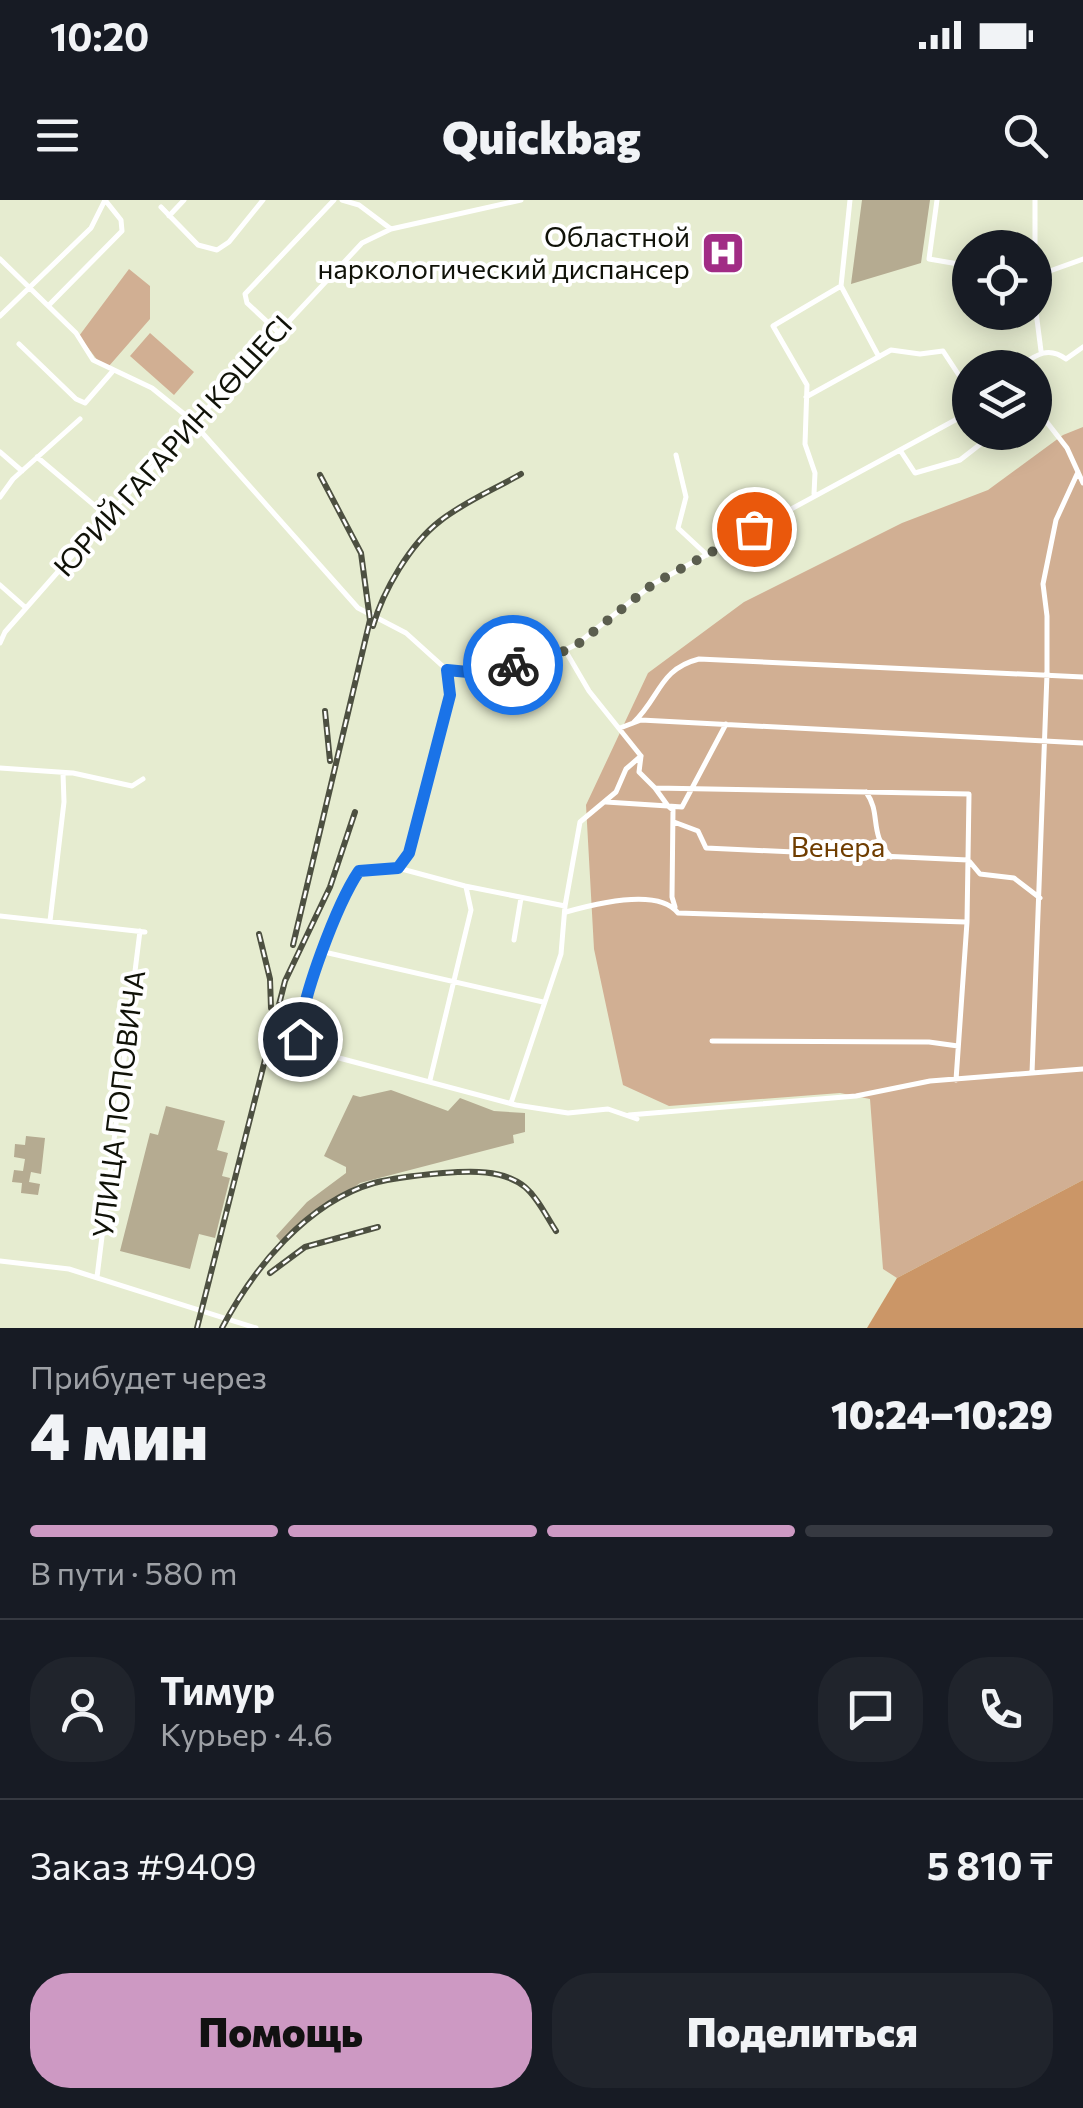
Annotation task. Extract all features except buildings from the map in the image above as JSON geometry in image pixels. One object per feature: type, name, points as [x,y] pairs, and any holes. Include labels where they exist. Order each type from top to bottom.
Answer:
[{"type":"street","points":[[0,316],[91,228],[105,200],[121,220],[122,231],[48,305]]},
{"type":"street","points":[[169,216],[184,200]]},
{"type":"street","points":[[161,207],[198,245],[217,250],[229,242],[263,200]]},
{"type":"street","points":[[278,331],[247,302],[245,294],[334,200]]},
{"type":"street","points":[[342,200],[360,205],[390,229]]},
{"type":"street","name":"ЮРИЙ ГАГАРИН КӨШЕСІ","points":[[0,643],[107,516],[362,242],[390,229],[490,203],[521,200]]},
{"type":"street","points":[[850,200],[842,286],[878,357]]},
{"type":"street","points":[[937,200],[928,259],[952,263]]},
{"type":"street","points":[[1034,200],[1035,230]]},
{"type":"street","points":[[0,258],[76,333],[93,360],[152,388],[194,424],[358,608],[406,633],[447,670],[450,695],[409,853],[398,868]]},
{"type":"street","points":[[1052,270],[1083,260]]},
{"type":"street","points":[[814,494],[815,472],[805,444],[806,385],[773,326],[842,286]]},
{"type":"street","points":[[19,344],[76,399],[86,402],[112,372]]},
{"type":"street","points":[[1052,351],[1066,359],[1083,347]]},
{"type":"street","points":[[806,397],[896,349],[920,354],[944,351],[952,364]]},
{"type":"street","points":[[0,496],[80,418]]},
{"type":"street","points":[[447,670],[534,666],[565,650],[653,584],[952,422]]},
{"type":"street","points":[[1052,425],[1083,484]]},
{"type":"street","points":[[900,450],[914,473],[960,460],[973,450]]},
{"type":"street","points":[[0,452],[22,471]]},
{"type":"street","points":[[676,454],[686,497],[678,528],[707,555]]},
{"type":"street","points":[[37,457],[107,516]]},
{"type":"street","points":[[1032,1073],[1047,674],[1048,616],[1043,584],[1056,520],[1078,472]]},
{"type":"street","points":[[0,585],[26,608]]},
{"type":"street","points":[[565,650],[589,691],[641,756],[639,772],[673,810],[672,897],[678,913],[966,922]]},
{"type":"street","points":[[633,723],[649,708],[667,674],[699,659],[1083,677]]},
{"type":"street","points":[[620,728],[641,720],[1083,743]]},
{"type":"street","points":[[606,802],[682,807],[696,787],[716,736],[726,724]]},
{"type":"street","points":[[511,1103],[562,954],[580,822],[616,792],[626,769],[641,756]]},
{"type":"street","points":[[0,768],[62,773],[132,786],[143,779]]},
{"type":"street","points":[[0,916],[50,921],[65,784],[62,773]]},
{"type":"street","points":[[654,788],[969,794],[956,1080]]},
{"type":"street","points":[[866,792],[871,800],[878,843],[892,856]]},
{"type":"street","points":[[674,822],[698,831],[706,848],[968,860],[980,874],[1014,878],[1040,898]]},
{"type":"street","points":[[566,909],[558,902],[466,887],[398,868],[359,871],[348,887],[324,952],[300,1039],[309,1050],[511,1103],[568,1113],[608,1109],[637,1119]]},
{"type":"street","points":[[430,1080],[471,910],[466,887]]},
{"type":"street","points":[[514,940],[521,898]]},
{"type":"street","points":[[566,909],[612,899],[662,900],[675,908]]},
{"type":"street","name":"УЛИЦА ПОПОВИЧА","points":[[50,921],[143,931],[98,1277]]},
{"type":"street","points":[[324,952],[543,1002]]},
{"type":"street","points":[[712,1040],[928,1042],[958,1046]]},
{"type":"street","points":[[628,1115],[856,1096],[883,1088],[1083,1069]]},
{"type":"street","points":[[0,1262],[69,1269],[256,1328]]},
{"type":"green space","points":[[129,269],[150,286],[150,319],[109,366],[98,361],[79,336]]},
{"type":"green space","points":[[150,333],[194,372],[174,395],[130,356]]},
{"type":"green space","name":"Венера","points":[[1083,427],[1083,1180],[897,1278],[883,1269],[870,1099],[840,1093],[669,1106],[623,1085],[594,949],[586,805],[648,673],[744,602],[902,523],[988,490],[1043,450],[1052,450],[1052,443]]},
{"type":"shaded area","points":[[1083,1180],[1083,1328],[867,1328],[897,1278]]},
{"type":"railway","points":[[373,626],[383,598],[418,542],[459,508],[521,474]]},
{"type":"railway","points":[[293,945],[370,620],[361,553],[320,475]]},
{"type":"railway","points":[[325,711],[330,761]]},
{"type":"railway","points":[[197,1328],[285,981],[330,887],[355,812]]},
{"type":"railway","points":[[259,934],[270,979],[271,1008]]},
{"type":"railway","points":[[222,1328],[249,1283],[284,1240],[326,1205],[374,1183],[443,1173],[497,1174],[530,1191],[556,1231]]},
{"type":"railway","points":[[270,1273],[305,1247],[378,1227]]},
{"type":"way so far","points":[[513,665],[534,666],[578,644],[653,584],[754,529]]},
{"type":"place","name":"Областной наркологический диспансер","points":[[723,253]]},
{"type":"route","points":[[300,1039],[302,1018],[319,963],[348,887],[359,871],[398,868],[409,853],[450,695],[447,670],[468,672],[513,665]]}]
